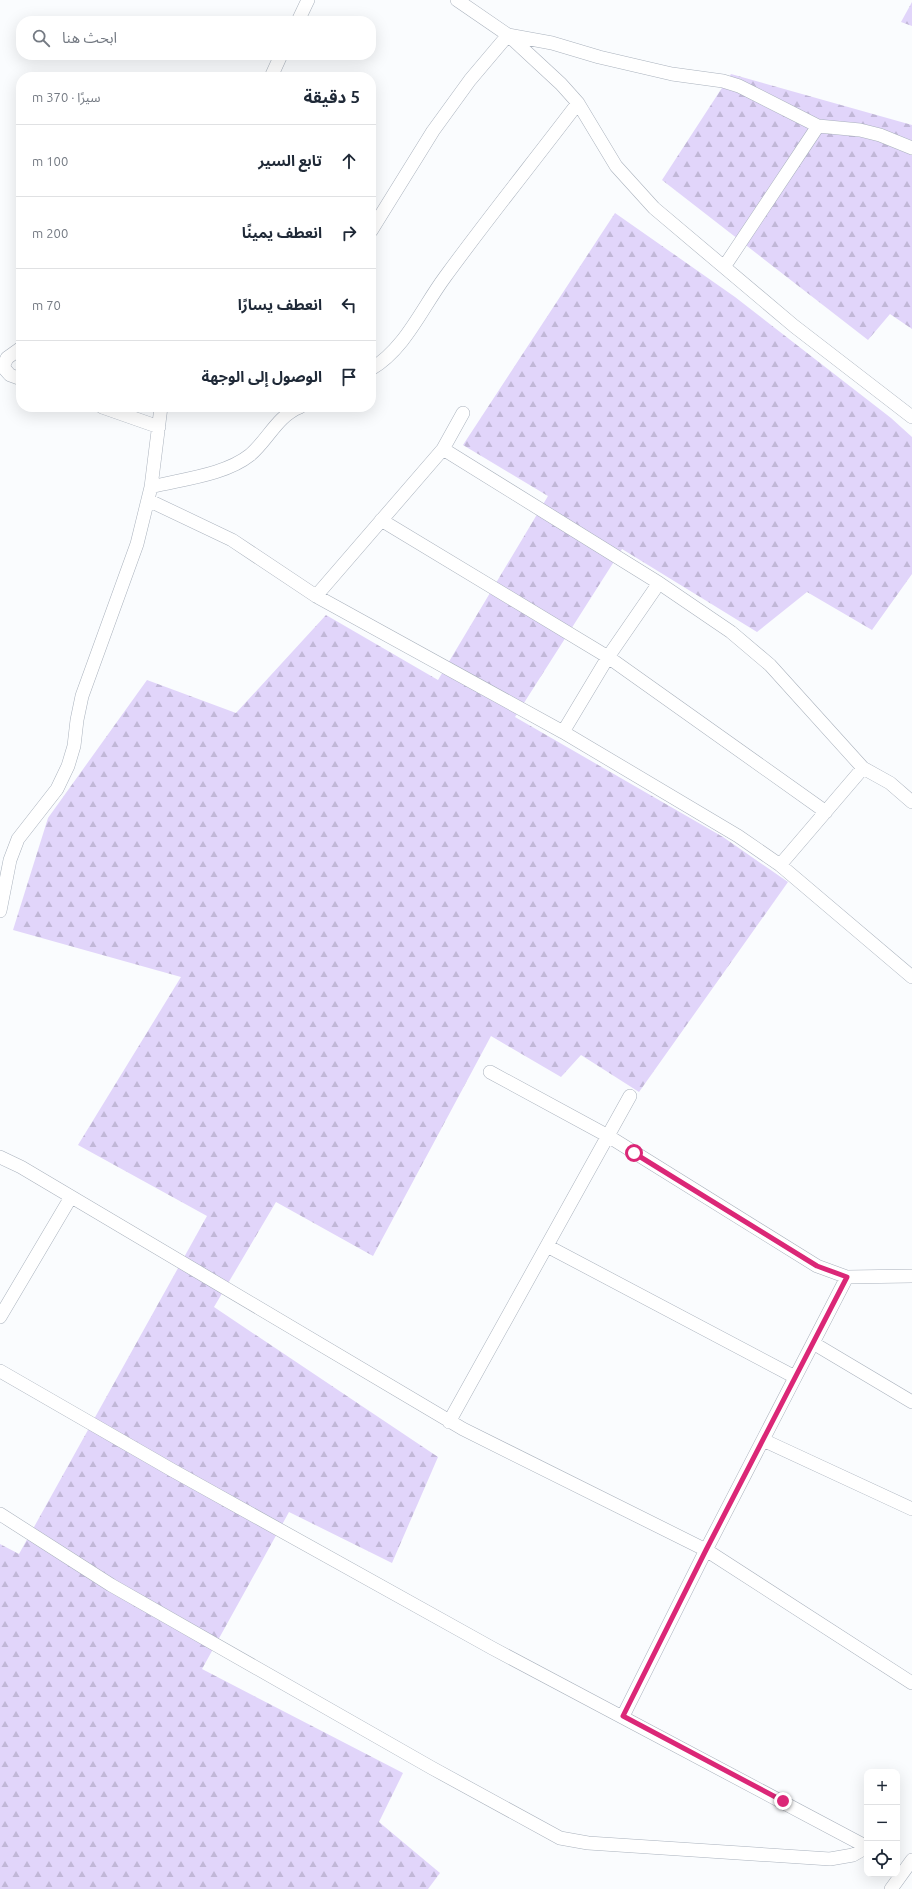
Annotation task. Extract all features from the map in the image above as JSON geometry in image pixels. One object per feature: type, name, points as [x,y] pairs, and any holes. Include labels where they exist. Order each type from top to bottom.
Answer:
[{"type":"street","points":[[300,16],[308,0]]},
{"type":"street","points":[[457,0],[508,35],[561,84],[578,103],[616,166],[654,208],[794,326],[912,417]]},
{"type":"street","points":[[508,35],[552,43],[599,57],[672,74],[723,81],[739,86],[818,126],[860,130],[880,135],[912,148]]},
{"type":"street","points":[[376,223],[433,131],[470,80],[508,35]]},
{"type":"street","points":[[273,72],[279,60]]},
{"type":"street","points":[[376,367],[403,339],[444,278],[578,103]]},
{"type":"street","points":[[724,266],[818,126]]},
{"type":"street","points":[[16,352],[7,358],[3,367],[10,375],[16,377]]},
{"type":"street","points":[[116,412],[159,427]]},
{"type":"street","points":[[0,911],[10,860],[18,839],[57,789],[68,766],[74,746],[76,720],[82,696],[137,544],[151,487],[160,412]]},
{"type":"street","points":[[151,487],[217,471],[234,465],[249,455],[279,421],[291,412]]},
{"type":"street","points":[[316,596],[443,449],[463,414]]},
{"type":"street","points":[[443,449],[659,582],[731,632],[770,665],[863,768],[890,783],[912,802]]},
{"type":"street","points":[[148,500],[232,540],[316,596],[563,732],[738,836],[780,865],[912,977]]},
{"type":"street","points":[[381,520],[608,657],[826,812]]},
{"type":"street","points":[[563,732],[608,657],[659,582]]},
{"type":"street","points":[[780,865],[863,768]]},
{"type":"street","points":[[490,1072],[608,1136],[817,1266],[847,1277],[912,1276]]},
{"type":"street","points":[[449,1422],[630,1096]]},
{"type":"street","points":[[0,1157],[21,1167],[449,1422],[509,1454],[706,1550],[912,1683]]},
{"type":"street","points":[[0,1317],[71,1197]]},
{"type":"street","points":[[546,1246],[795,1377]]},
{"type":"street","points":[[623,1716],[706,1550],[847,1277]]},
{"type":"street","points":[[813,1343],[912,1402]]},
{"type":"street","points":[[0,1371],[179,1474],[492,1648],[623,1716],[864,1845]]},
{"type":"street","points":[[763,1440],[912,1509]]},
{"type":"street","points":[[0,1514],[111,1585],[432,1768],[560,1838],[588,1843],[830,1859],[853,1855],[864,1849]]},
{"type":"street","points":[[890,1889],[905,1864]]},
{"type":"green space","points":[[912,2],[912,26],[901,22]]},
{"type":"green space","points":[[731,74],[912,125],[912,329],[890,314],[868,340],[662,180]]},
{"type":"green space","points":[[615,213],[735,297],[891,418],[912,437],[912,574],[872,630],[807,592],[757,632],[622,549],[515,717],[723,837],[788,882],[639,1092],[581,1055],[561,1077],[491,1036],[373,1256],[276,1202],[214,1307],[438,1457],[392,1563],[289,1512],[202,1669],[403,1773],[379,1822],[440,1873],[428,1889],[0,1889],[0,1544],[19,1554],[207,1216],[78,1145],[181,977],[13,930],[48,818],[147,680],[236,713],[326,615],[438,680],[548,496],[463,445]]},
{"type":"route","points":[[634,1153],[817,1266],[847,1277],[706,1550],[623,1716],[783,1801]]}]
